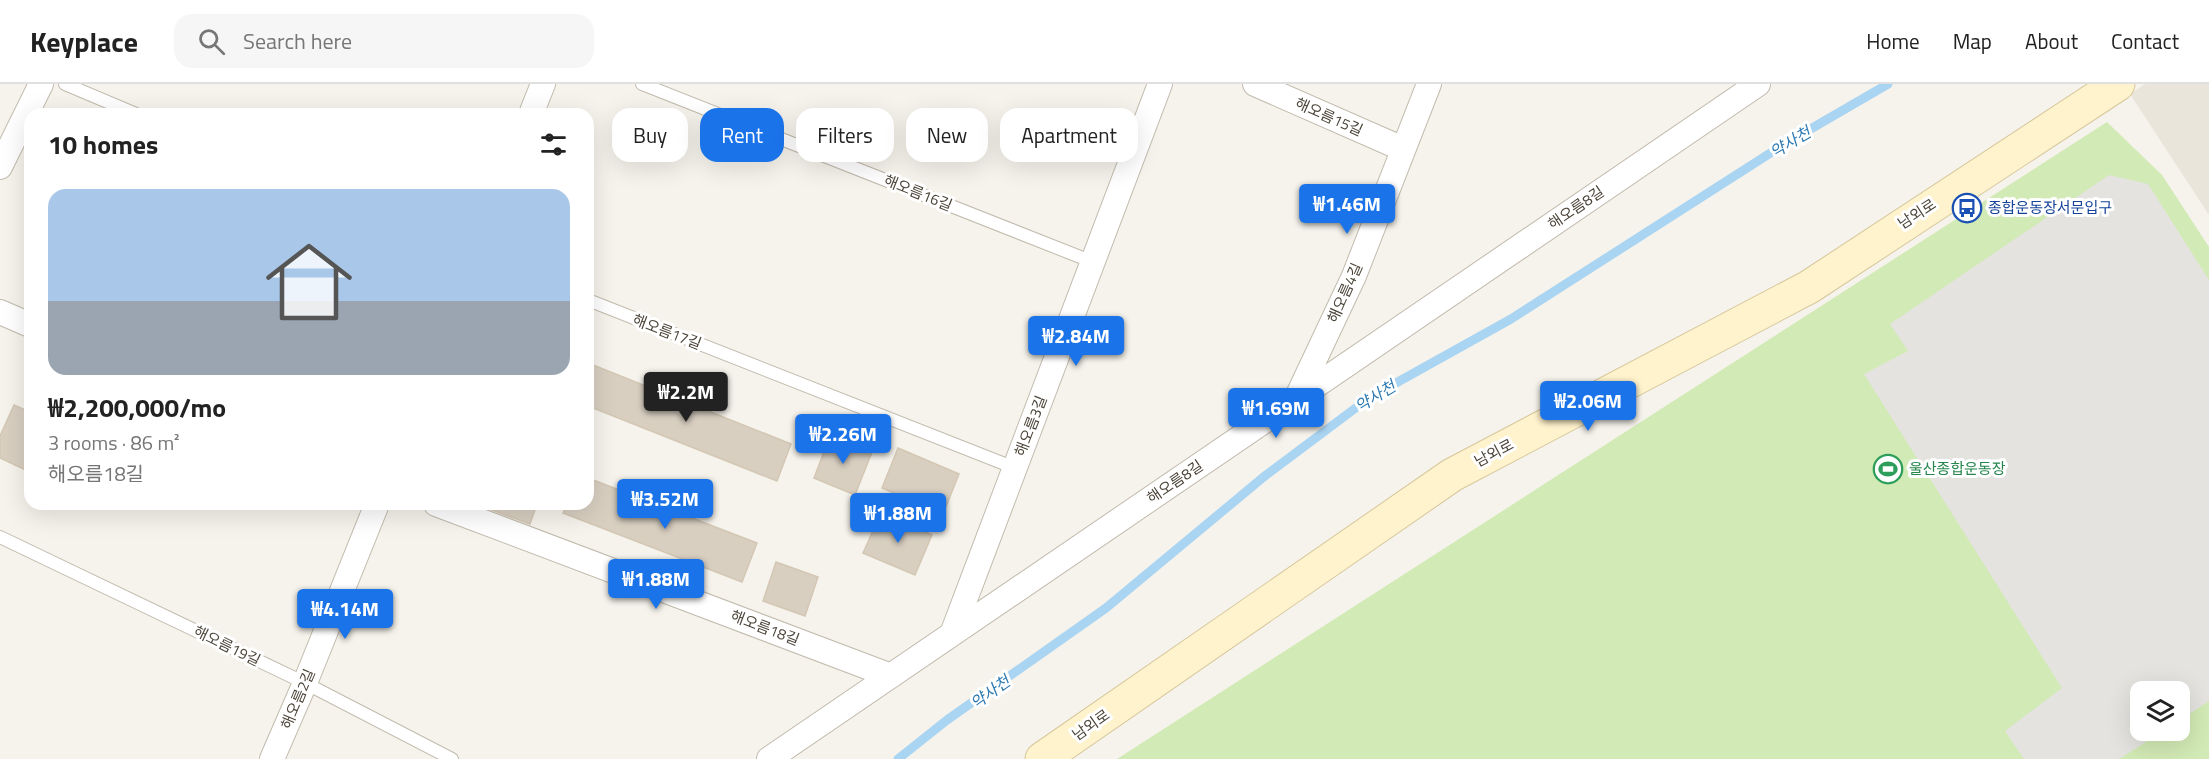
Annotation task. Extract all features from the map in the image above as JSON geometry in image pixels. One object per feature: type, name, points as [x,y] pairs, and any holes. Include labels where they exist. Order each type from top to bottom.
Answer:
[{"type":"street","points":[[29,108],[41,84]]},
{"type":"street","points":[[533,108],[543,84]]},
{"type":"street","name":"해오름3길","points":[[952,634],[1160,84]]},
{"type":"street","name":"해오름15길","points":[[1255,84],[1403,150]]},
{"type":"street","name":"해오름4길","points":[[1296,400],[1354,276],[1430,84]]},
{"type":"street","name":"해오름8길","points":[[769,759],[1758,84]]},
{"type":"street","name":"남외로","points":[[1042,759],[1452,475],[1809,286],[2118,84]]},
{"type":"street","points":[[0,167],[24,118]]},
{"type":"street","points":[[0,312],[24,322]]},
{"type":"street","name":"해오름2길","points":[[272,759],[305,683],[374,510]]},
{"type":"street","name":"해오름18길","points":[[452,510],[891,676]]},
{"type":"lane","points":[[65,84],[122,108]]},
{"type":"lane","name":"해오름16길","points":[[642,84],[1093,262]]},
{"type":"lane","name":"해오름17길","points":[[594,302],[1015,468]]},
{"type":"lane","name":"해오름19길","points":[[0,537],[305,683],[452,759]]},
{"type":"shaded area","points":[[2145,84],[2209,84],[2209,215],[2130,94]]},
{"type":"shaded area","points":[[2109,175],[2148,184],[2209,280],[2209,701],[2190,713],[2190,681],[2130,681],[2130,741],[2147,741],[2119,759],[2024,759],[2005,731],[2062,688],[1864,374],[1908,351],[1890,324]]},
{"type":"green space","name":"울산종합운동장","points":[[2107,122],[2162,175],[2209,247],[2209,759],[1117,759]]},
{"type":"building","points":[[594,365],[791,444],[777,481],[594,408]]},
{"type":"building","points":[[14,405],[24,409],[24,469],[0,458],[0,436]]},
{"type":"building","points":[[830,436],[872,452],[855,495],[814,478]]},
{"type":"building","points":[[898,448],[959,474],[943,514],[882,488]]},
{"type":"building","points":[[594,480],[757,543],[742,582],[563,513],[564,510],[594,510]]},
{"type":"building","points":[[492,510],[535,510],[530,524]]},
{"type":"building","points":[[881,513],[932,535],[915,575],[863,553]]},
{"type":"building","points":[[776,562],[818,577],[805,616],[763,601]]},
{"type":"waterway","name":"약사천","points":[[898,759],[947,720],[1106,608],[1266,475],[1369,398],[1511,319],[1783,145],[1888,84]]},
{"type":"place","name":"종합운동장서문입구","points":[[1967,208]]},
{"type":"place","name":"울산종합운동장","points":[[1888,469]]}]
